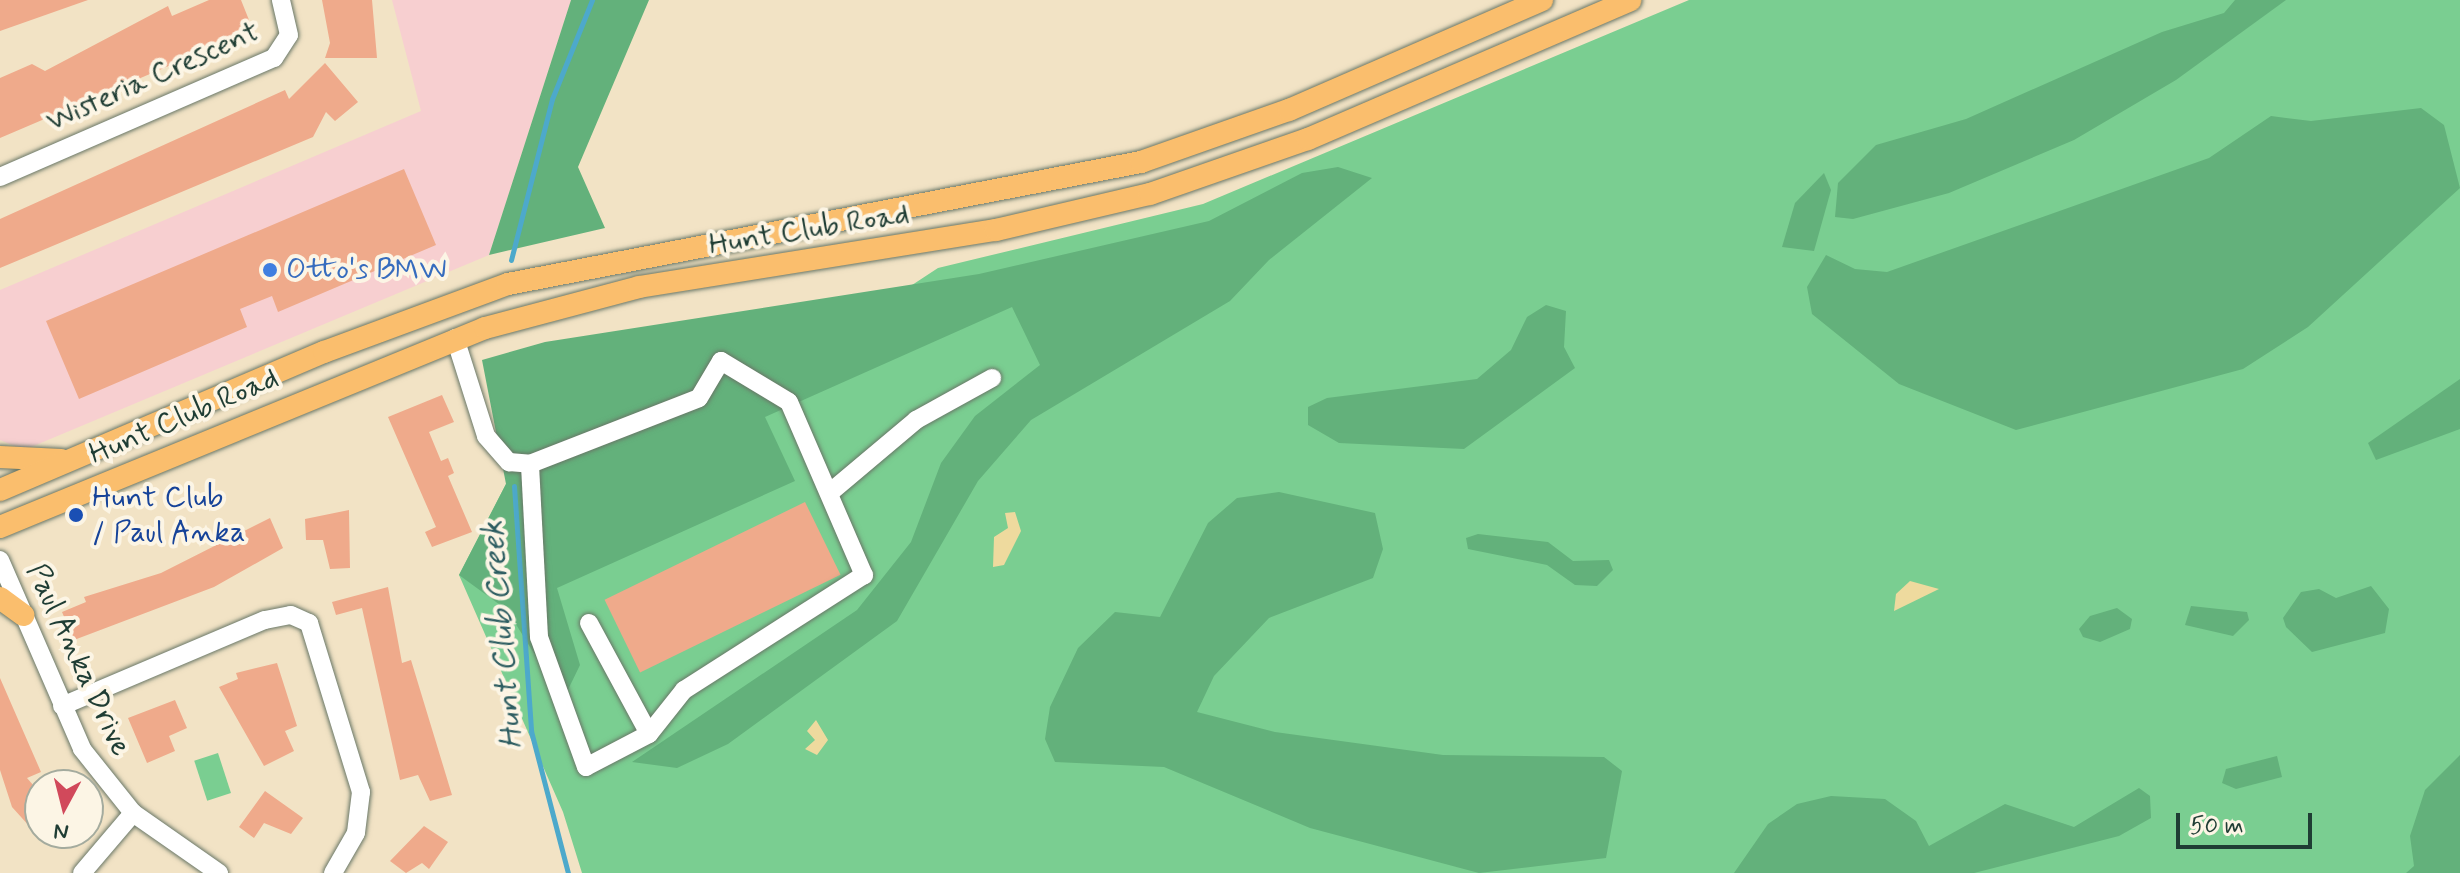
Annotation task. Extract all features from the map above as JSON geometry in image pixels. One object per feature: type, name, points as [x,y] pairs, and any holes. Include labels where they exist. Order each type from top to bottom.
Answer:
[{"type":"main road","name":"Hunt Club Road","points":[[0,490],[508,284],[1127,166],[1277,114],[1542,0]]},
{"type":"main road","name":"Hunt Club Road","points":[[0,527],[455,338],[639,287],[996,230],[1161,191],[1308,139],[1630,0]]},
{"type":"main road","points":[[0,457],[70,460]]},
{"type":"main road","points":[[0,598],[23,615]]},
{"type":"street","name":"Wisteria Crescent","points":[[0,177],[274,58],[289,35],[281,0]]},
{"type":"street","points":[[455,338],[490,444],[509,462],[530,464],[699,398],[721,361],[789,402],[833,490],[864,575],[684,690],[649,734],[586,767],[552,685],[539,637],[530,464]]},
{"type":"street","points":[[833,490],[916,420],[992,378]]},
{"type":"street","name":"Paul Anka Drive","points":[[0,560],[82,749],[133,813],[219,873]]},
{"type":"street","points":[[62,706],[265,620],[291,615],[309,623],[361,792],[356,833],[333,873]]},
{"type":"street","points":[[589,623],[649,734]]},
{"type":"street","points":[[82,873],[133,813]]},
{"type":"shaded area","points":[[392,0],[571,0],[489,255],[24,450],[0,440],[0,290],[421,111]]},
{"type":"green space","points":[[571,0],[649,0],[578,167],[605,228],[489,255]]},
{"type":"green space","points":[[1689,0],[2460,0],[2460,873],[582,873],[563,812],[459,575],[506,484],[764,382],[938,268],[1203,204]]},
{"type":"green space","points":[[2235,0],[2286,0],[2176,80],[2074,140],[1949,193],[1853,219],[1835,217],[1838,183],[1876,145],[1966,119],[2162,32],[2224,13]]},
{"type":"green space","points":[[2421,108],[2444,125],[2460,188],[2308,327],[2243,369],[2016,430],[1899,384],[1812,314],[1807,287],[1826,255],[1855,269],[1887,272],[2209,158],[2271,116],[2311,121]]},
{"type":"green space","points":[[1338,167],[1372,178],[1269,260],[1230,301],[1031,420],[978,481],[897,621],[728,744],[677,768],[632,762],[857,610],[911,542],[941,463],[975,416],[1040,365],[1012,307],[765,417],[795,481],[557,588],[580,665],[563,700],[507,610],[459,575],[506,484],[482,360],[545,342],[979,274],[1209,221],[1302,173]]},
{"type":"green space","points":[[1824,173],[1831,190],[1814,251],[1782,247],[1795,203]]},
{"type":"green space","points":[[1546,305],[1566,311],[1564,347],[1575,368],[1464,449],[1339,443],[1308,425],[1308,407],[1327,398],[1477,379],[1511,350],[1527,317]]},
{"type":"green space","points":[[2460,379],[2460,429],[2376,460],[2368,443]]},
{"type":"green space","points":[[1279,492],[1375,513],[1383,549],[1373,578],[1269,618],[1214,676],[1197,712],[1275,732],[1443,755],[1604,757],[1622,771],[1606,858],[1479,873],[1310,828],[1164,767],[1055,762],[1045,739],[1050,707],[1078,648],[1115,612],[1160,617],[1208,523],[1237,498]]},
{"type":"green space","points":[[1478,534],[1548,542],[1573,561],[1609,560],[1613,570],[1597,586],[1575,585],[1547,565],[1468,549],[1466,538]]},
{"type":"green space","points":[[2371,586],[2389,609],[2385,633],[2312,652],[2286,627],[2283,618],[2301,592],[2319,589],[2336,598]]},
{"type":"green space","points":[[2191,606],[2247,612],[2249,620],[2233,636],[2185,625]]},
{"type":"green space","points":[[2117,608],[2132,619],[2130,629],[2100,642],[2083,637],[2079,629],[2090,616]]},
{"type":"green space","points":[[218,753],[231,793],[207,801],[194,761]]},
{"type":"green space","points":[[2460,755],[2460,873],[2406,873],[2414,866],[2410,836],[2425,790]]},
{"type":"green space","points":[[2277,756],[2282,777],[2236,789],[2222,783],[2226,769]]},
{"type":"green space","points":[[2139,788],[2150,796],[2151,818],[2119,836],[1974,873],[1734,873],[1768,824],[1797,804],[1831,796],[1885,799],[1916,821],[1929,846],[2005,804],[2074,827]]},
{"type":"sand","points":[[1015,512],[1021,531],[1004,565],[993,567],[994,537],[1008,528],[1005,513]]},
{"type":"sand","points":[[1910,581],[1939,589],[1894,611],[1896,594]]},
{"type":"sand","points":[[816,720],[828,740],[817,755],[805,749],[815,740],[807,731]]},
{"type":"building","points":[[0,0],[88,0],[0,31]]},
{"type":"building","points":[[209,0],[241,0],[253,30],[0,138],[0,78],[32,64],[45,71],[168,6],[172,16]]},
{"type":"building","points":[[322,0],[372,0],[377,58],[325,58],[330,43]]},
{"type":"building","points":[[325,63],[358,102],[335,121],[326,112],[313,137],[0,268],[0,219],[285,90],[289,99]]},
{"type":"building","name":"Otto's BMW","points":[[404,169],[436,245],[278,312],[272,296],[240,309],[247,327],[79,399],[46,321]]},
{"type":"building","points":[[442,395],[454,422],[429,432],[441,461],[448,458],[454,473],[448,476],[472,532],[432,547],[425,532],[436,527],[388,417]]},
{"type":"building","points":[[805,502],[841,575],[640,673],[605,600]]},
{"type":"building","points":[[349,510],[350,568],[330,569],[323,540],[306,540],[305,519]]},
{"type":"building","points":[[270,518],[283,548],[214,587],[74,640],[62,612],[86,602],[84,597],[161,573]]},
{"type":"building","points":[[388,587],[402,663],[411,660],[452,795],[430,801],[418,775],[400,780],[362,608],[336,615],[332,602]]},
{"type":"building","points":[[277,663],[297,726],[285,731],[294,751],[264,766],[219,687],[238,679],[236,673]]},
{"type":"building","points":[[0,678],[40,769],[24,769],[24,820],[12,807],[0,770]]},
{"type":"building","points":[[175,700],[187,728],[169,736],[175,751],[147,763],[128,718]]},
{"type":"building","points":[[265,791],[303,818],[291,834],[264,823],[254,838],[239,827]]},
{"type":"building","points":[[424,826],[448,842],[429,869],[422,863],[406,873],[390,861]]},
{"type":"waterway","name":"Hunt Club Creek","points":[[511,260],[552,99],[592,0]]},
{"type":"waterway","name":"Hunt Club Creek","points":[[514,486],[531,731],[568,873]]},
{"type":"place","name":"Otto's BMW","points":[[270,270]]},
{"type":"place","name":"Hunt Club / Paul Anka","points":[[76,515]]}]
